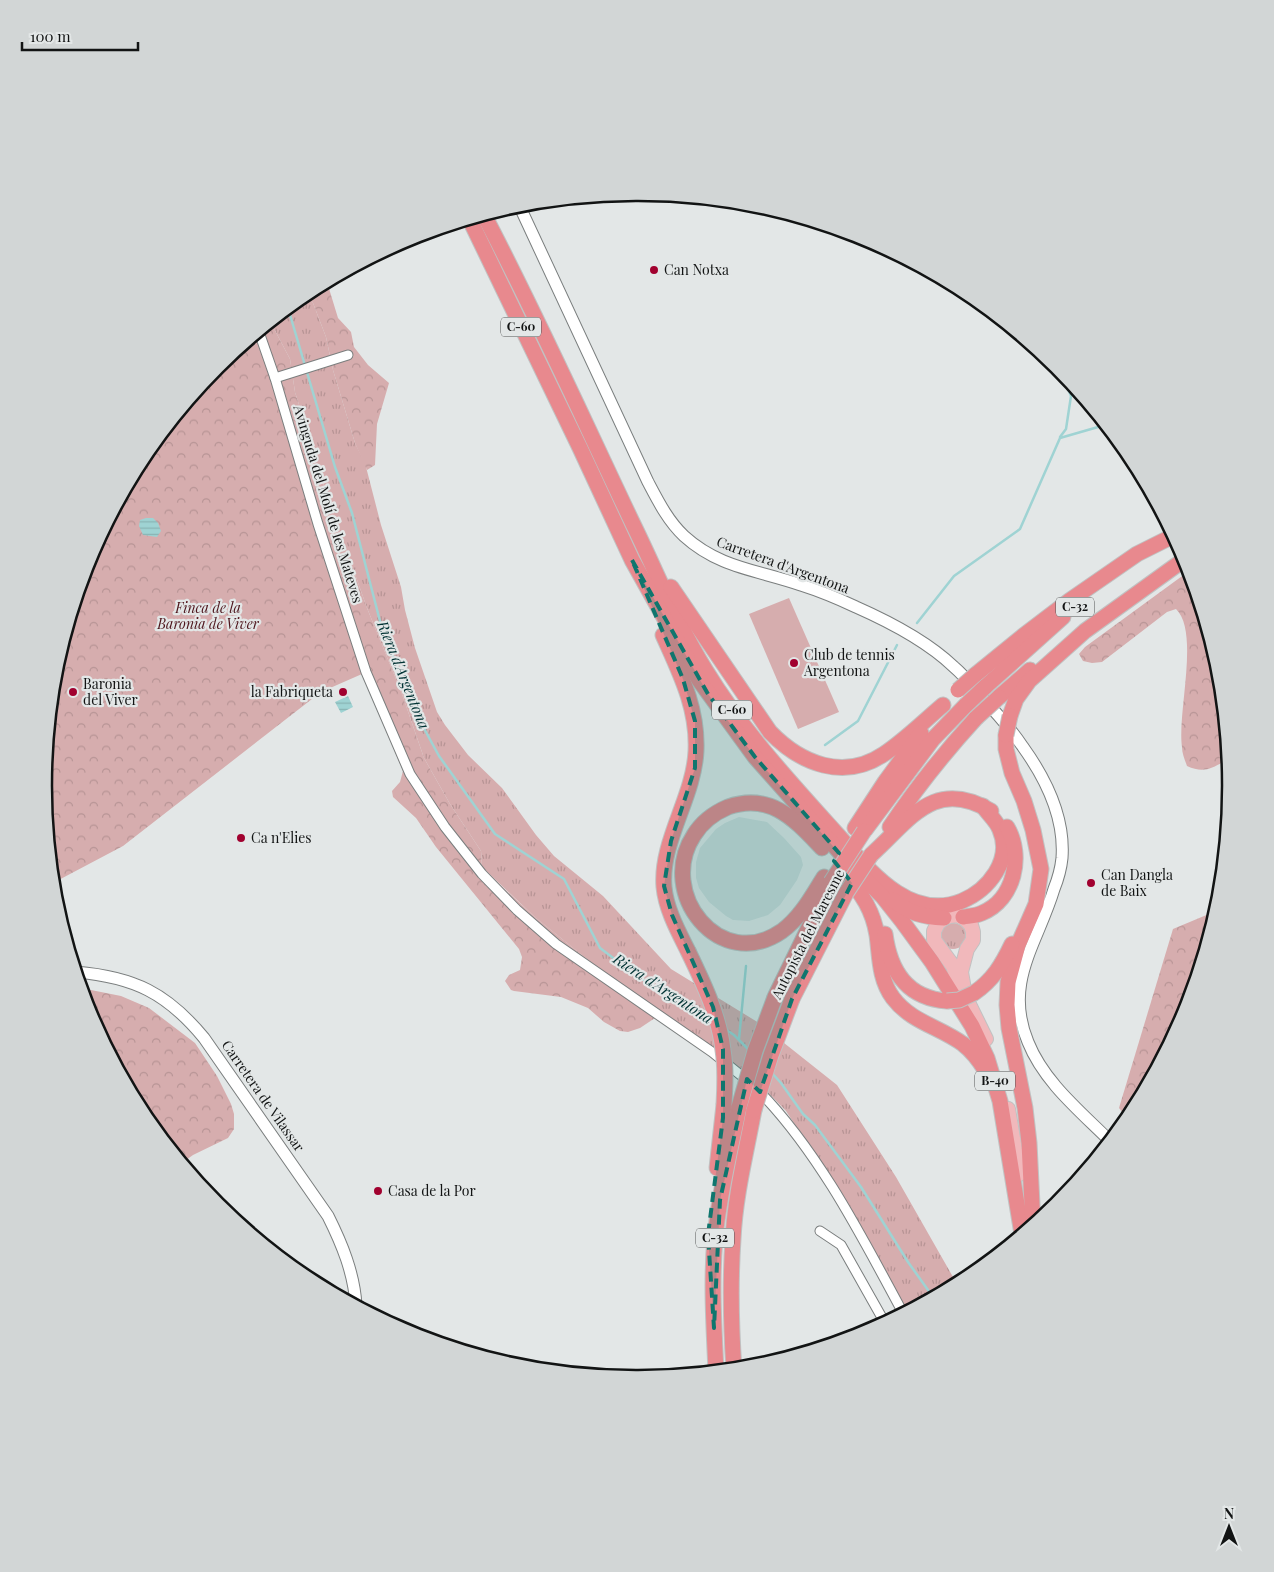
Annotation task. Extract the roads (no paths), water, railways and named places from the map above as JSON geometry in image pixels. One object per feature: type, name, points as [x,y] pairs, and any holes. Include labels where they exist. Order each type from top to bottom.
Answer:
[{"type":"highway","name":"C-60","points":[[487,221],[564,377],[659,584],[706,670],[743,726],[853,860]]},
{"type":"highway","name":"C-60","points":[[472,226],[632,560],[674,638],[708,694],[755,757],[883,891],[901,907],[922,916],[944,918]]},
{"type":"highway","points":[[642,544],[656,560],[680,602],[770,732],[785,747],[802,758],[821,765],[847,767],[870,762],[883,755],[943,705],[958,690],[980,681],[1023,636],[1069,601],[1137,554],[1167,540]]},
{"type":"highway","points":[[632,560],[640,587],[683,679],[693,709],[696,737],[695,768],[671,841],[665,867],[664,886],[672,915],[709,998],[719,1028],[725,1075],[732,1106]]},
{"type":"highway","points":[[1033,1215],[1029,1143],[1025,1108],[1009,1028],[1007,1005],[1008,982],[1011,969],[1018,946],[1036,904],[1040,881],[1040,860],[1024,801],[1012,773],[1006,749],[1006,735],[1010,716],[1016,699],[1028,680],[1085,631],[1177,562]]},
{"type":"highway","name":"Autopista del Maresme","points":[[733,1362],[731,1328],[733,1239],[738,1198],[754,1110],[771,1055],[792,999],[846,893],[915,791],[947,750],[976,718],[998,696],[1083,624],[1177,562]]},
{"type":"highway","name":"Autopista del Maresme","points":[[732,1106],[775,997],[828,880],[859,830],[933,740],[966,705],[980,681]]},
{"type":"highway","points":[[859,830],[909,748],[943,705]]},
{"type":"highway","points":[[871,855],[905,822],[927,805],[943,799],[960,798],[983,806],[993,812],[1011,834],[1016,859],[1014,874],[1011,884],[988,910],[981,914],[963,917]]},
{"type":"highway","points":[[828,880],[796,918],[782,931],[767,939],[735,942],[717,936],[695,915],[687,901],[683,885],[682,868],[685,853],[698,828],[717,811],[745,802],[764,804],[783,811],[810,836],[858,889],[869,907],[876,935],[881,974],[891,996],[909,1015],[962,1044],[979,1060],[985,1070],[990,1079],[998,1111],[1014,1198],[1021,1210]]},
{"type":"highway","points":[[853,860],[889,888],[903,897],[920,904],[935,906],[962,901],[985,886],[994,876],[1004,853],[1000,829],[983,806]]},
{"type":"highway","points":[[853,860],[880,910],[889,954],[901,979],[910,989],[921,996],[931,1000],[947,1001],[959,1000],[987,984],[997,970],[1030,907],[1038,873],[1036,846]]},
{"type":"highway","name":"B-40","points":[[853,860],[932,962],[963,1010],[982,1047],[992,1072],[1000,1101],[1024,1224]]},
{"type":"highway","name":"C-32","points":[[716,1365],[714,1328],[716,1232],[732,1106]]},
{"type":"main road","name":"C-60","points":[[944,918],[953,915],[963,917]]},
{"type":"main road","points":[[963,917],[970,925],[973,932],[973,940],[968,949],[961,972],[990,1048],[1006,1097],[1017,1155],[1021,1210]]},
{"type":"main road","points":[[944,918],[938,924],[934,934],[937,946],[953,966],[969,994]]},
{"type":"main road","points":[[943,952],[956,955],[968,949]]},
{"type":"street","name":"Carretera d'Argentona","points":[[524,213],[648,482],[670,521],[682,535],[703,552],[720,561],[802,585],[857,607],[932,649],[955,667],[1002,719],[1032,760],[1044,780],[1054,803],[1062,841],[1062,859],[1052,897],[1029,950],[1022,974],[1019,996],[1022,1023],[1028,1042],[1048,1077],[1105,1136]]},
{"type":"street","name":"Avinguda del Molí de les Mateves","points":[[261,339],[366,672],[410,774],[445,827],[482,874],[516,910],[556,944],[712,1052],[751,1083],[781,1113],[804,1145],[859,1231],[900,1308]]},
{"type":"street","points":[[275,378],[344,356]]},
{"type":"street","name":"Carretera de Vilassar","points":[[84,973],[125,980],[151,991],[172,1005],[193,1024],[328,1216],[341,1242],[351,1270],[355,1297]]},
{"type":"street","points":[[820,1231],[841,1245],[881,1317]]},
{"type":"water","points":[[153,518],[158,523],[161,531],[157,537],[143,535],[139,526],[140,520]]},
{"type":"water","points":[[348,696],[353,707],[341,713],[335,702]]},
{"type":"waterway","name":"Riera d'Argentona","points":[[290,315],[335,467],[352,513],[381,625],[414,710],[439,756],[495,834],[564,879],[600,948],[637,976],[710,1019]]},
{"type":"waterway","points":[[1060,437],[1066,429],[1071,395]]},
{"type":"waterway","points":[[917,623],[954,576],[1020,529],[1060,438],[1098,427]]},
{"type":"waterway","points":[[825,745],[858,721],[897,645]]},
{"type":"waterway","points":[[739,1039],[746,966]]},
{"type":"waterway","name":"Riera d'Argentona","points":[[725,1029],[749,1050]]},
{"type":"waterway","name":"Riera d'Argentona","points":[[771,1072],[803,1114],[815,1125],[861,1187],[908,1262],[929,1292]]},
{"type":"place","name":"Can Notxa","points":[[654,270]]},
{"type":"place","name":"Club de tennis Argentona","points":[[794,663]]},
{"type":"place","name":"Baronia del Viver","points":[[73,692]]},
{"type":"place","name":"la Fabriqueta","points":[[343,692]]},
{"type":"place","name":"Ca n'Elies","points":[[241,838]]},
{"type":"place","name":"Can Dangla de Baix","points":[[1091,883]]},
{"type":"place","name":"Casa de la Por","points":[[378,1191]]},
{"type":"park label","name":"Finca de la Baronia de Viver","points":[[208,616]]}]
